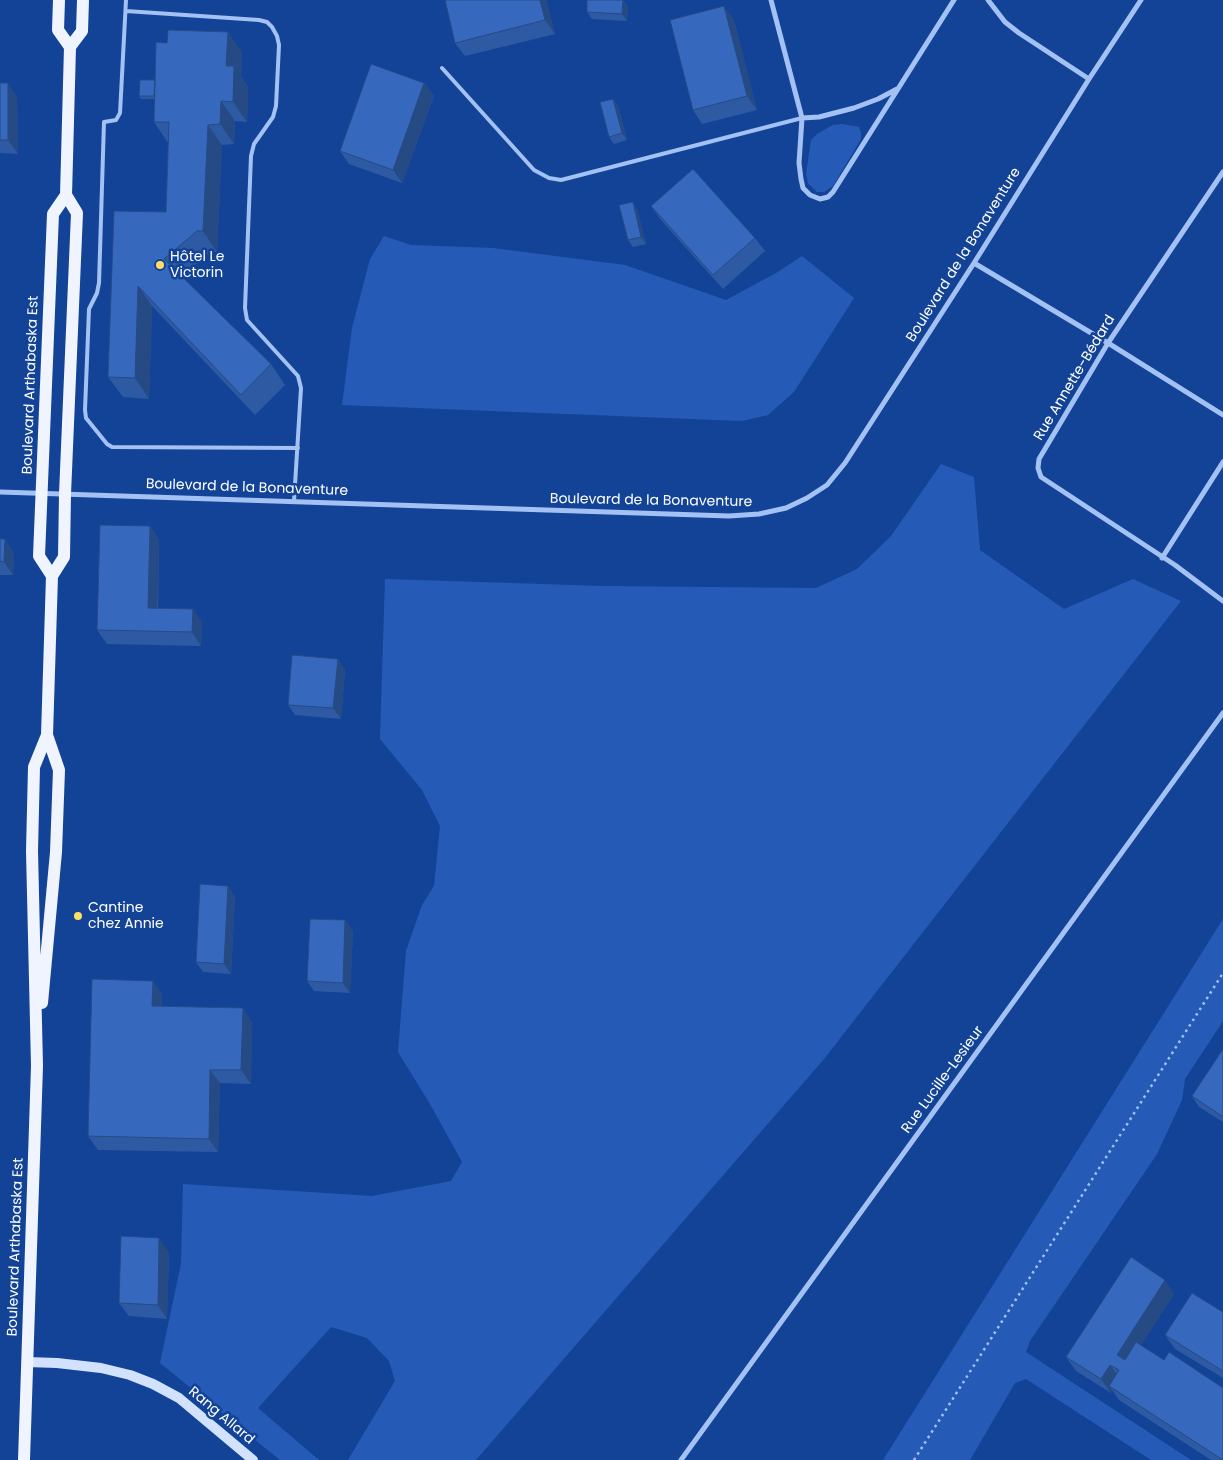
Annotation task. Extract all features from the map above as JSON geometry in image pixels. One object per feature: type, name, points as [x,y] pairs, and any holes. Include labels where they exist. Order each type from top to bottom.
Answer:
[{"type":"main road","points":[[59,0],[58,30],[70,47]]},
{"type":"main road","name":"Boulevard Arthabaska Est","points":[[52,576],[39,556],[53,214],[66,195],[70,47],[82,31],[83,0]]},
{"type":"main road","name":"Boulevard Arthabaska Est","points":[[37,1066],[32,851],[34,767],[47,735],[52,576],[64,557],[64,494],[77,213],[66,195]]},
{"type":"main road","name":"Boulevard Arthabaska Est","points":[[24,1460],[37,1066],[56,852],[59,770],[47,735]]},
{"type":"street","points":[[770,0],[802,118],[799,163],[804,188],[810,195],[820,199],[828,197],[833,192],[954,0]]},
{"type":"street","points":[[988,0],[1005,22],[1019,33],[1089,79]]},
{"type":"street","name":"Boulevard de la Bonaventure","points":[[0,492],[730,516],[759,514],[786,508],[807,498],[827,485],[845,463],[1141,0]]},
{"type":"street","points":[[802,118],[819,117],[854,108],[878,100],[897,89]]},
{"type":"street","name":"Rue Annette-Bédard","points":[[1162,558],[1040,477],[1039,459],[1108,343],[1223,172]]},
{"type":"street","points":[[974,262],[1108,343],[1223,416]]},
{"type":"street","points":[[1223,462],[1162,558],[1223,601]]},
{"type":"street","name":"Rue Lucille-Lesieur","points":[[681,1460],[1223,713]]},
{"type":"street","name":"Rang Allard","points":[[27,1362],[101,1368],[130,1375],[153,1384],[179,1398],[253,1460]]},
{"type":"lane","points":[[126,0],[120,113],[116,120],[104,122],[99,283],[97,293],[89,309],[86,418],[107,444],[112,447],[298,448]]},
{"type":"lane","points":[[126,11],[259,20],[267,22],[277,36],[276,106],[273,117],[254,144],[251,156],[245,308],[248,320],[298,376],[301,388],[294,501]]},
{"type":"lane","points":[[442,68],[534,170],[549,178],[561,180],[802,118]]},
{"type":"path","points":[[914,1460],[1223,973]]},
{"type":"shaded area","points":[[842,124],[859,127],[861,139],[833,186],[824,192],[817,192],[808,183],[806,174],[811,140],[817,134],[833,125]]},
{"type":"shaded area","points":[[384,236],[411,245],[493,248],[625,265],[726,300],[776,273],[802,256],[854,298],[794,392],[768,415],[742,421],[342,405],[352,328],[370,259]]},
{"type":"shaded area","points":[[941,464],[974,477],[980,550],[1064,609],[1133,579],[1181,601],[824,1059],[476,1460],[348,1460],[395,1381],[389,1361],[367,1338],[331,1327],[258,1408],[319,1460],[280,1460],[160,1363],[181,1264],[183,1184],[372,1196],[451,1181],[462,1162],[430,1104],[398,1052],[406,951],[422,905],[434,886],[440,826],[422,790],[380,739],[385,579],[604,586],[816,588],[857,569],[891,536]]},
{"type":"shaded area","points":[[1223,919],[1223,1021],[1185,1079],[1182,1100],[1157,1154],[1030,1341],[1026,1352],[1191,1460],[1151,1460],[1026,1379],[1015,1383],[970,1460],[883,1460]]},
{"type":"building","points":[[445,0],[540,0],[545,20],[455,43]]},
{"type":"building","points":[[587,0],[623,0],[622,14],[587,12]]},
{"type":"building","points":[[724,6],[747,96],[693,110],[670,20]]},
{"type":"building","name":"Hôtel Le Victorin","points":[[168,30],[228,32],[226,66],[234,66],[233,102],[221,101],[220,124],[208,125],[203,231],[197,231],[164,259],[271,364],[241,395],[138,286],[135,378],[108,377],[114,211],[166,212],[169,122],[154,122],[156,42],[167,43]]},
{"type":"building","points":[[371,64],[424,83],[393,170],[340,151]]},
{"type":"building","points":[[140,80],[155,80],[154,96],[139,96]]},
{"type":"building","points":[[0,83],[8,83],[8,140],[0,140]]},
{"type":"building","points":[[613,99],[622,133],[609,137],[600,102]]},
{"type":"building","points":[[693,169],[755,238],[713,275],[651,206]]},
{"type":"building","points":[[633,202],[641,237],[628,240],[619,205]]},
{"type":"building","points":[[100,525],[150,526],[148,608],[193,609],[192,632],[97,630]]},
{"type":"building","points":[[0,539],[5,539],[4,562],[0,561]]},
{"type":"building","points":[[292,655],[338,659],[333,708],[288,705]]},
{"type":"building","points":[[200,884],[228,886],[224,964],[196,962]]},
{"type":"building","points":[[310,919],[345,920],[343,983],[307,981]]},
{"type":"building","points":[[92,979],[153,981],[152,1006],[243,1008],[241,1070],[210,1070],[209,1139],[88,1136]]},
{"type":"building","points":[[1223,1049],[1223,1115],[1222,1116],[1192,1096]]},
{"type":"building","points":[[121,1236],[159,1238],[158,1305],[119,1303]]},
{"type":"building","points":[[1131,1257],[1165,1280],[1117,1355],[1125,1360],[1136,1342],[1164,1360],[1169,1352],[1223,1388],[1223,1460],[1109,1386],[1119,1370],[1110,1365],[1101,1379],[1066,1357]]},
{"type":"building","points":[[1192,1293],[1223,1312],[1223,1371],[1165,1335]]},
{"type":"place","name":"Hôtel Le Victorin","points":[[160,265]]},
{"type":"place","name":"Cantine chez Annie","points":[[78,916]]}]
